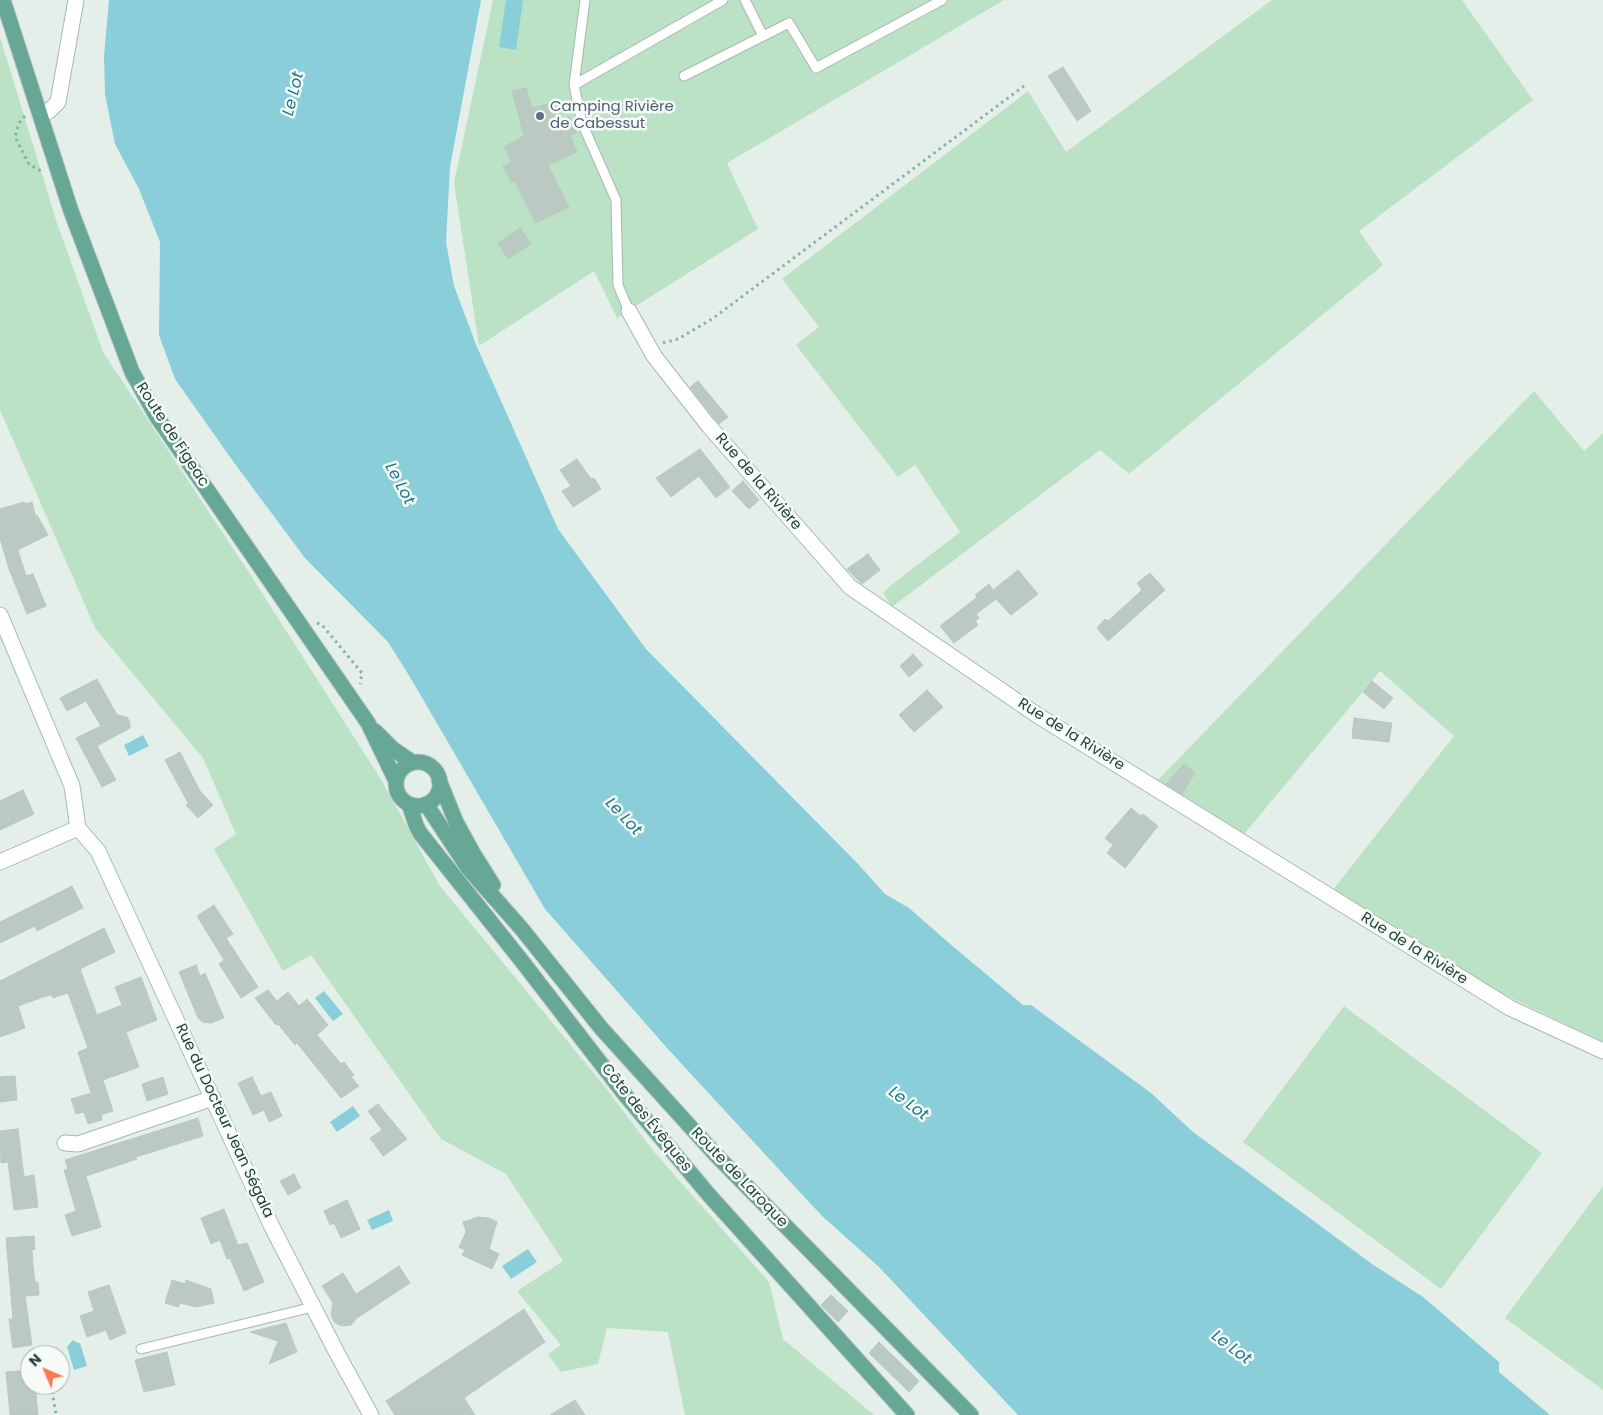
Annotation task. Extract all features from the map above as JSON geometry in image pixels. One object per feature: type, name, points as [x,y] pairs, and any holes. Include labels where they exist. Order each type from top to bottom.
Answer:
[{"type":"main road","name":"Route de Figeac","points":[[3,0],[63,185],[132,372],[156,417],[368,723],[396,781]]},
{"type":"main road","name":"Route de Figeac","points":[[368,723],[394,749],[412,762]]},
{"type":"main road","points":[[412,762],[427,764],[437,773],[439,780],[437,794],[426,804],[409,804],[396,788],[396,781],[401,769],[412,762]]},
{"type":"main road","name":"Route de Laroque","points":[[439,780],[456,822],[473,854],[521,928]]},
{"type":"main road","name":"Côte des Évêques","points":[[409,804],[420,834],[521,960],[626,1096],[716,1203],[907,1415]]},
{"type":"main road","name":"Route de Laroque","points":[[426,804],[468,868],[521,928],[601,1028],[715,1154],[971,1415]]},
{"type":"street","points":[[39,109],[49,111],[58,102],[76,0]]},
{"type":"street","name":"Rue de la Rivière","points":[[629,311],[654,356],[709,427],[850,587],[1037,715],[1493,998],[1510,1008],[1603,1051]]},
{"type":"street","points":[[0,616],[72,786],[78,828],[0,862]]},
{"type":"street","name":"Rue du Docteur Jean Ségala","points":[[78,828],[98,852],[269,1221],[371,1415]]},
{"type":"street","points":[[65,1142],[78,1144],[213,1098]]},
{"type":"lane","points":[[585,0],[574,86],[582,123],[616,200],[618,285],[629,311]]},
{"type":"lane","points":[[574,86],[723,0]]},
{"type":"lane","points":[[745,0],[762,36]]},
{"type":"lane","points":[[684,76],[789,23],[816,68],[942,0]]},
{"type":"lane","points":[[141,1349],[313,1307]]},
{"type":"path","points":[[649,346],[678,340],[712,319],[1024,86]]},
{"type":"path","points":[[39,109],[19,123],[15,137],[29,164],[63,185]]},
{"type":"path","points":[[53,1395],[56,1415]]},
{"type":"green space","points":[[493,0],[1004,0],[727,163],[758,229],[617,318],[594,271],[479,346],[454,183]]},
{"type":"green space","points":[[1272,0],[1462,0],[1533,100],[1359,231],[1383,265],[1129,474],[1100,450],[892,607],[883,593],[960,532],[915,465],[898,477],[796,345],[819,327],[782,279],[1028,91],[1066,152]]},
{"type":"green space","points":[[0,37],[57,223],[103,352],[250,574],[382,781],[440,886],[606,1088],[655,1153],[769,1282],[783,1339],[874,1415],[685,1415],[668,1332],[607,1328],[598,1364],[561,1372],[548,1354],[561,1345],[517,1291],[563,1261],[506,1174],[441,1139],[311,955],[283,971],[214,849],[236,834],[203,758],[95,628],[0,410]]},
{"type":"green space","points":[[1534,391],[1584,451],[1603,433],[1603,1042],[1503,994],[1332,891],[1454,736],[1380,671],[1244,834],[1158,780]]},
{"type":"green space","points":[[1344,1006],[1542,1153],[1441,1289],[1243,1142]]},
{"type":"green space","points":[[1603,1186],[1603,1390],[1505,1318]]},
{"type":"water","name":"Le Lot","points":[[109,0],[481,0],[450,167],[446,242],[454,286],[477,347],[558,529],[646,649],[860,866],[885,894],[909,908],[1023,1005],[1031,1005],[1151,1093],[1193,1132],[1372,1264],[1423,1297],[1499,1362],[1499,1372],[1550,1415],[1018,1415],[879,1267],[821,1215],[667,1048],[545,909],[388,642],[305,558],[175,379],[159,335],[160,242],[139,189],[115,144],[105,94],[104,56]]},
{"type":"water","points":[[506,0],[523,0],[516,50],[499,47]]},
{"type":"water","points":[[143,735],[149,746],[129,756],[124,745]]},
{"type":"water","points":[[324,991],[343,1014],[333,1021],[315,998]]},
{"type":"water","points":[[353,1106],[360,1116],[337,1132],[330,1122]]},
{"type":"water","points":[[389,1210],[393,1221],[372,1230],[367,1220]]},
{"type":"water","points":[[528,1249],[537,1262],[511,1279],[502,1266]]},
{"type":"water","points":[[73,1340],[80,1343],[87,1366],[74,1370],[69,1345]]},
{"type":"building","points":[[1063,67],[1091,111],[1077,121],[1048,76]]},
{"type":"building","points":[[526,88],[532,108],[552,103],[557,122],[569,117],[576,133],[570,136],[577,152],[548,165],[569,207],[536,223],[515,181],[512,183],[503,166],[512,162],[504,147],[524,136],[512,91]]},
{"type":"building","points":[[520,228],[531,244],[508,259],[498,243]]},
{"type":"building","points":[[698,381],[728,417],[719,424],[690,387]]},
{"type":"building","points":[[700,449],[730,487],[716,498],[699,476],[671,497],[656,478]]},
{"type":"building","points":[[577,459],[591,479],[594,478],[601,489],[573,507],[562,491],[571,486],[560,470]]},
{"type":"building","points":[[743,481],[759,500],[749,509],[732,491]]},
{"type":"building","points":[[24,502],[25,504],[32,502],[35,515],[37,515],[48,535],[18,550],[26,576],[33,574],[46,606],[27,614],[9,569],[0,538],[0,509]]},
{"type":"building","points":[[868,554],[880,570],[862,584],[847,569]]},
{"type":"building","points":[[1018,570],[1038,594],[1011,615],[996,599],[976,614],[979,618],[975,621],[978,625],[954,643],[940,626],[977,597],[975,595],[989,584],[993,590]]},
{"type":"building","points":[[1150,573],[1165,590],[1108,641],[1097,628],[1105,619],[1108,621],[1142,590],[1137,583]]},
{"type":"building","points":[[913,654],[923,665],[909,677],[900,666]]},
{"type":"building","points":[[97,679],[117,715],[127,717],[130,722],[130,728],[97,746],[116,780],[102,787],[76,738],[101,726],[86,701],[67,711],[60,698]]},
{"type":"building","points":[[1372,681],[1393,698],[1384,709],[1363,692]]},
{"type":"building","points":[[927,690],[943,707],[914,732],[899,715]]},
{"type":"building","points":[[1354,718],[1392,723],[1389,742],[1352,738]]},
{"type":"building","points":[[180,752],[200,791],[213,805],[198,818],[186,805],[188,803],[165,760]]},
{"type":"building","points":[[1184,764],[1195,773],[1182,794],[1166,784]]},
{"type":"building","points":[[23,790],[34,814],[0,830],[0,801]]},
{"type":"building","points":[[1131,808],[1141,816],[1143,814],[1158,826],[1125,868],[1107,853],[1113,845],[1105,838]]},
{"type":"building","points":[[72,886],[83,908],[37,931],[35,926],[0,943],[0,922]]},
{"type":"building","points":[[214,905],[233,934],[226,938],[258,987],[241,998],[219,964],[224,960],[197,916]]},
{"type":"building","points":[[104,928],[115,952],[80,969],[97,1015],[122,1005],[115,987],[141,977],[157,1020],[126,1032],[139,1067],[103,1080],[113,1111],[101,1115],[102,1120],[88,1124],[84,1112],[76,1114],[71,1099],[91,1093],[78,1052],[88,1048],[68,993],[53,998],[52,995],[46,996],[18,1006],[25,1028],[0,1037],[0,981]]},
{"type":"building","points":[[196,965],[200,976],[205,973],[224,1018],[211,1023],[202,1022],[198,1018],[179,972]]},
{"type":"building","points":[[268,990],[277,1001],[288,992],[299,1006],[307,999],[328,1025],[317,1035],[341,1064],[344,1062],[354,1075],[351,1077],[359,1086],[341,1098],[297,1043],[295,1045],[278,1024],[276,1025],[255,998]]},
{"type":"building","points":[[15,1076],[17,1100],[0,1102],[0,1077]]},
{"type":"building","points":[[163,1077],[168,1094],[147,1101],[142,1084]]},
{"type":"building","points":[[252,1077],[261,1096],[271,1092],[282,1116],[269,1122],[264,1110],[253,1115],[238,1083]]},
{"type":"building","points":[[378,1104],[407,1139],[383,1156],[370,1138],[382,1130],[368,1111]]},
{"type":"building","points":[[198,1118],[203,1136],[136,1157],[137,1159],[86,1176],[101,1227],[72,1236],[65,1215],[76,1211],[64,1170],[68,1169],[65,1160]]},
{"type":"building","points":[[18,1129],[24,1177],[34,1175],[38,1207],[14,1210],[8,1162],[1,1163],[0,1131]]},
{"type":"building","points":[[294,1174],[301,1188],[288,1195],[280,1181]]},
{"type":"building","points":[[347,1200],[360,1229],[341,1238],[334,1223],[330,1225],[324,1211]]},
{"type":"building","points":[[224,1209],[238,1245],[247,1243],[264,1282],[244,1291],[230,1258],[227,1259],[220,1240],[211,1244],[201,1218]]},
{"type":"building","points":[[478,1217],[489,1218],[497,1222],[489,1249],[499,1254],[492,1269],[462,1255],[465,1250],[459,1247],[466,1232],[463,1222]]},
{"type":"building","points":[[34,1236],[35,1249],[32,1250],[33,1265],[35,1282],[38,1282],[39,1295],[25,1296],[32,1345],[20,1345],[20,1347],[13,1348],[9,1319],[13,1319],[6,1238]]},
{"type":"building","points":[[399,1266],[410,1283],[357,1318],[351,1325],[342,1326],[335,1323],[331,1315],[333,1303],[322,1286],[343,1273],[356,1294]]},
{"type":"building","points":[[172,1280],[185,1284],[186,1280],[211,1289],[214,1303],[196,1307],[180,1303],[178,1307],[165,1303]]},
{"type":"building","points":[[109,1285],[126,1333],[110,1340],[106,1330],[87,1337],[80,1316],[94,1311],[88,1292]]},
{"type":"building","points":[[831,1295],[848,1311],[838,1322],[821,1305]]},
{"type":"building","points":[[524,1309],[545,1342],[464,1398],[475,1415],[395,1415],[386,1401]]},
{"type":"building","points":[[286,1323],[297,1352],[269,1364],[278,1341],[250,1332]]},
{"type":"building","points":[[879,1342],[919,1381],[909,1392],[869,1353]]},
{"type":"building","points":[[167,1352],[175,1385],[144,1392],[135,1360]]},
{"type":"building","points":[[20,1371],[20,1395],[36,1395],[38,1415],[10,1415],[6,1372]]},
{"type":"building","points":[[575,1400],[585,1415],[550,1415]]},
{"type":"place","name":"Camping Rivière de Cabessut","points":[[540,116]]}]
